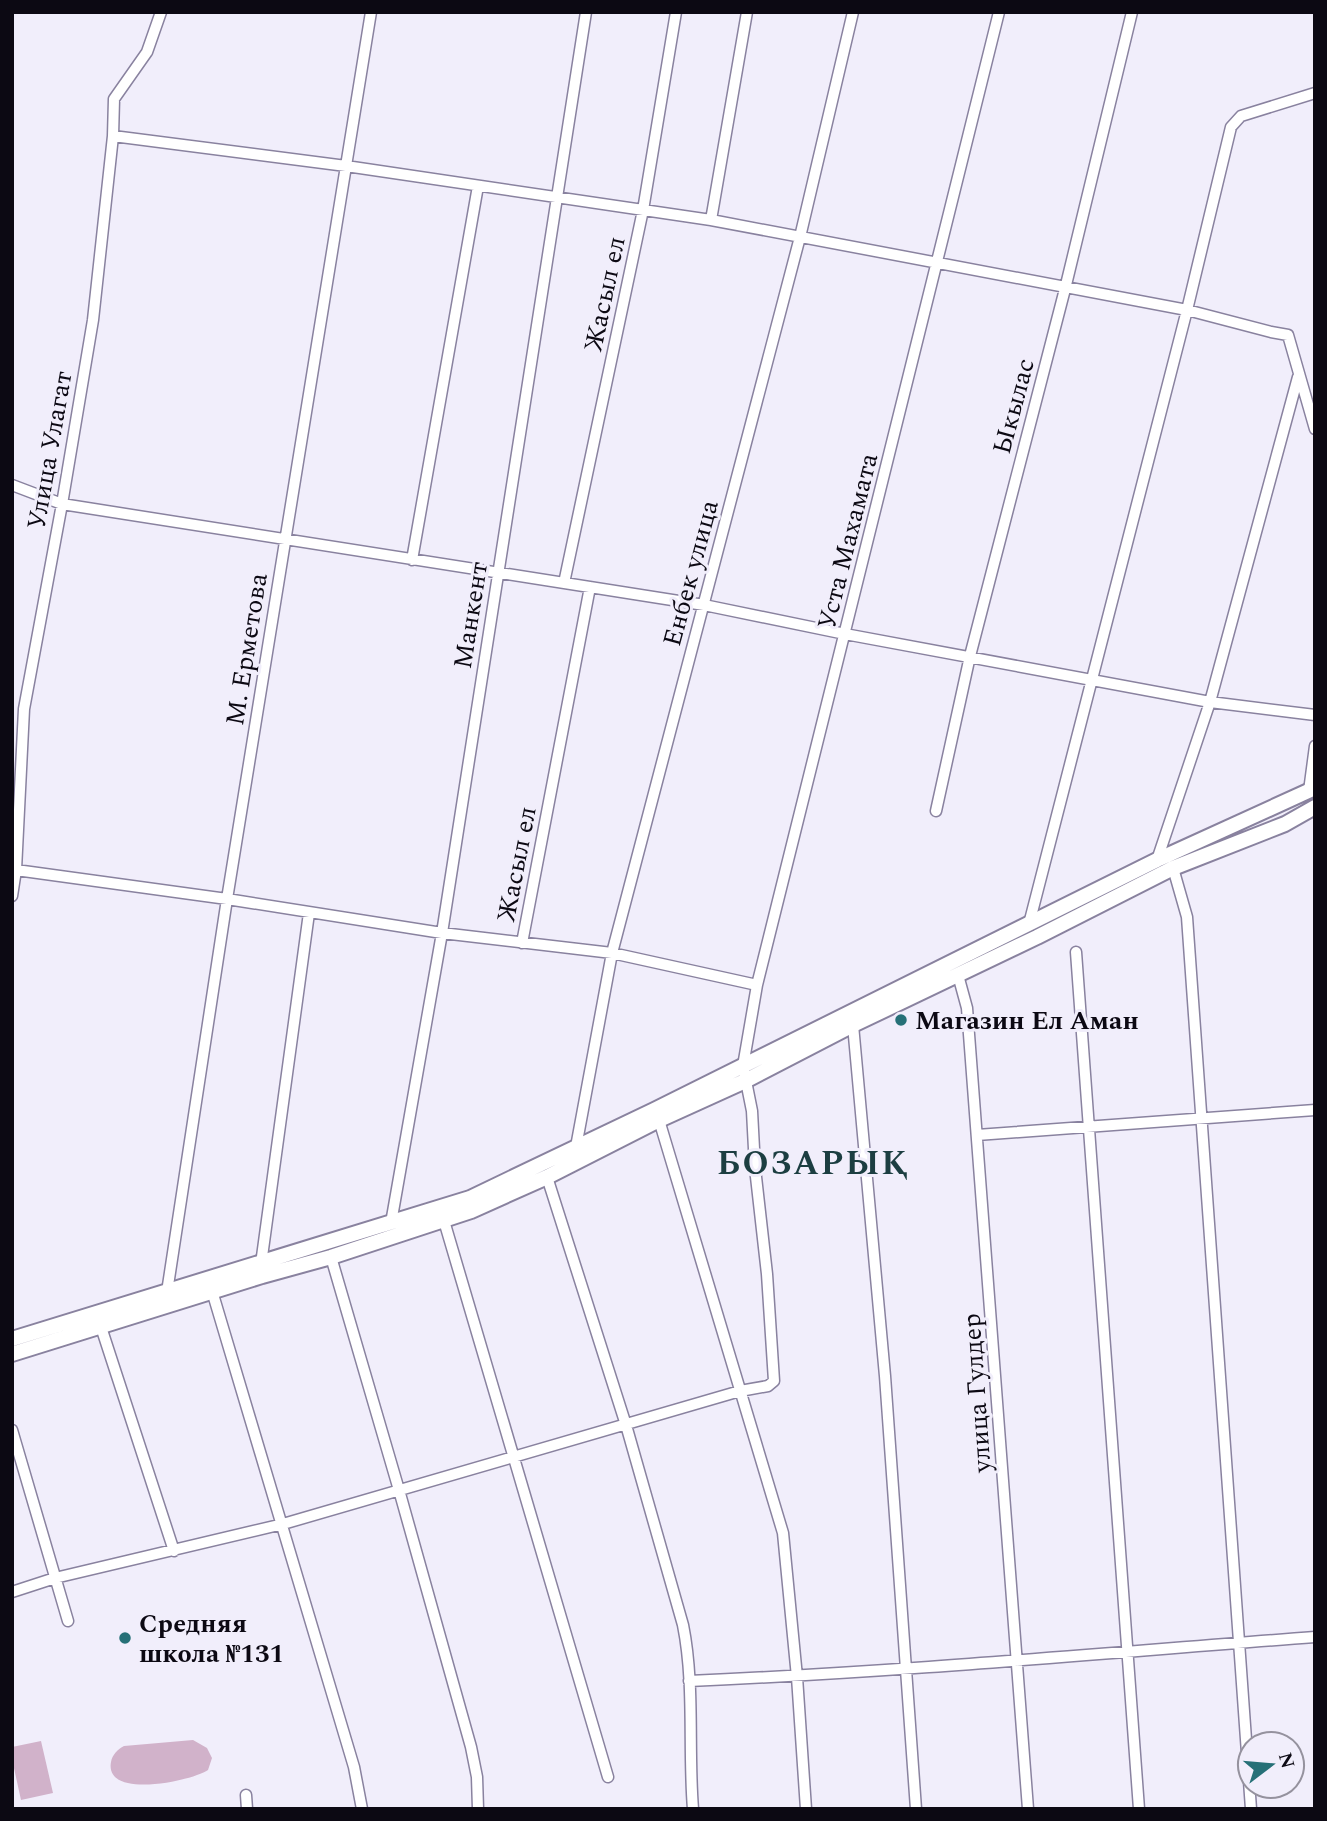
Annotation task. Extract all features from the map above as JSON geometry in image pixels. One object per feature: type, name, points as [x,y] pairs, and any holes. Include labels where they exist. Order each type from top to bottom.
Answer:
[{"type":"main road","points":[[12,1354],[101,1327],[167,1292],[391,1223],[442,1214],[1157,860],[1312,790]]},
{"type":"main road","points":[[12,1339],[212,1291],[331,1257],[547,1177],[1173,869],[1284,824],[1315,807]]},
{"type":"street","name":"Улица Улагат","points":[[13,889],[24,709],[93,320],[113,136],[114,99],[147,52],[161,12]]},
{"type":"street","name":"М. Ерметова","points":[[167,1292],[227,899],[371,12]]},
{"type":"street","name":"Манкент","points":[[391,1223],[442,933],[586,12]]},
{"type":"street","name":"Жасыл ел","points":[[564,583],[643,210],[676,12]]},
{"type":"street","points":[[711,220],[747,12]]},
{"type":"street","name":"Енбек улица","points":[[576,1147],[612,953],[800,237],[853,12]]},
{"type":"street","name":"Уста Махамата","points":[[12,1592],[55,1578],[284,1524],[740,1391],[768,1387],[775,1379],[752,1111],[743,1066],[757,985],[999,12]]},
{"type":"street","name":"Ыкылас","points":[[936,811],[970,656],[1065,289],[1132,12]]},
{"type":"street","points":[[1029,924],[1187,310],[1231,127],[1241,116],[1315,93]]},
{"type":"street","points":[[113,136],[346,166],[711,220],[1187,310],[1288,335],[1315,429]]},
{"type":"street","points":[[412,560],[478,186]]},
{"type":"street","points":[[1157,860],[1210,702],[1298,375]]},
{"type":"street","points":[[12,485],[62,504],[704,605],[1210,702],[1315,715]]},
{"type":"street","name":"Жасыл ел","points":[[523,943],[590,587]]},
{"type":"street","points":[[1312,790],[1315,746]]},
{"type":"street","points":[[1173,869],[1187,916],[1251,1809]]},
{"type":"street","points":[[16,870],[227,899],[442,933],[612,953],[757,985]]},
{"type":"street","points":[[261,1264],[309,913]]},
{"type":"street","points":[[1076,952],[1139,1809]]},
{"type":"street","name":"улица Гулдер","points":[[958,975],[967,1009],[1028,1809]]},
{"type":"street","points":[[853,1025],[885,1376],[916,1809]]},
{"type":"street","points":[[977,1135],[1315,1110]]},
{"type":"street","points":[[659,1121],[783,1533],[806,1809]]},
{"type":"street","points":[[547,1177],[626,1425],[684,1625],[688,1650],[692,1809]]},
{"type":"street","points":[[442,1214],[608,1777]]},
{"type":"street","points":[[331,1257],[471,1747],[477,1777],[478,1809]]},
{"type":"street","points":[[212,1291],[284,1524],[354,1766],[362,1809]]},
{"type":"street","points":[[101,1327],[174,1551]]},
{"type":"street","points":[[12,1430],[68,1621]]},
{"type":"street","points":[[689,1681],[797,1677],[1315,1637]]},
{"type":"street","points":[[246,1795],[247,1809]]},
{"type":"shaded area","points":[[193,1740],[207,1748],[212,1758],[208,1770],[199,1774],[168,1782],[134,1784],[121,1781],[113,1774],[111,1762],[124,1746]]},
{"type":"shaded area","points":[[41,1741],[53,1793],[21,1800],[12,1747]]},
{"type":"place","name":"Магазин Ел Аман","points":[[901,1020]]},
{"type":"place","name":"Средняя школа №131","points":[[125,1638]]},
{"type":"district","name":"БОЗАРЫҚ","points":[[813,1162]]}]
